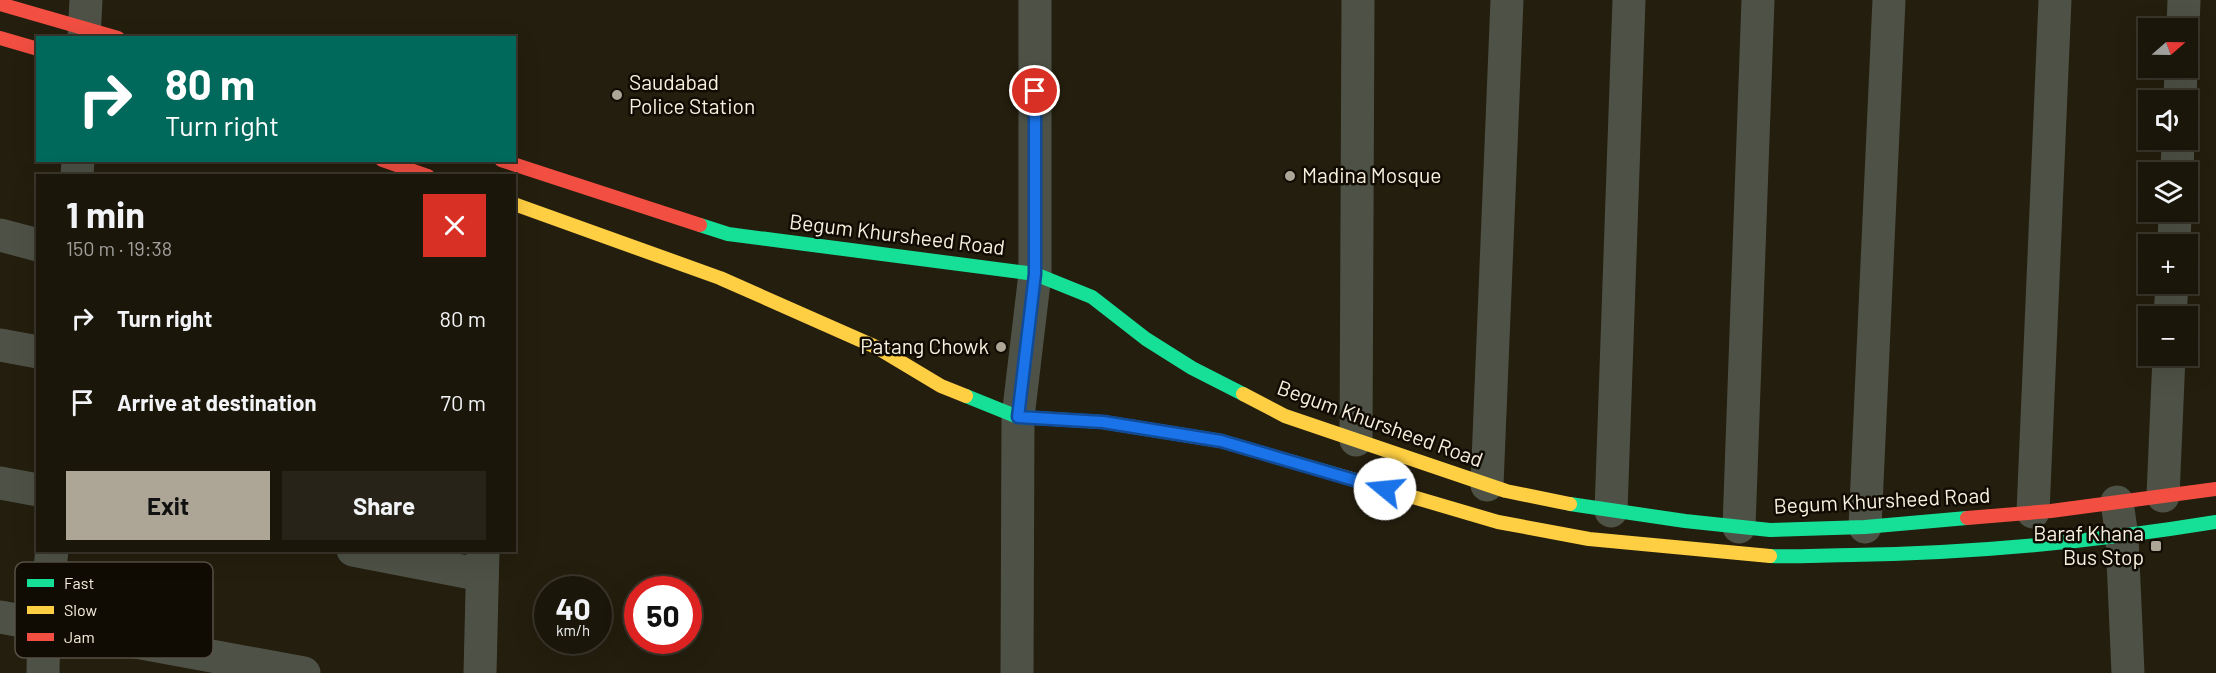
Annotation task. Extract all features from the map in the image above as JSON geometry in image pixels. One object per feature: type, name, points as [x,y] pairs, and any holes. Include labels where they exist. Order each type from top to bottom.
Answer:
[{"type":"main road","points":[[0,4],[85,22],[114,36]]},
{"type":"main road","points":[[0,38],[36,48]]},
{"type":"main road","points":[[388,162],[422,174]]},
{"type":"main road","name":"Begum Khursheed Road","points":[[507,162],[728,234],[1035,274],[1092,297],[1146,339],[1192,368],[1285,416],[1506,491],[1611,511],[1770,530],[1864,527],[2033,513],[2216,489]]},
{"type":"main road","points":[[516,210],[720,278],[876,347],[941,386],[1018,417],[1103,422],[1221,441],[1498,522],[1588,539],[1772,556],[1900,554],[2041,546],[2122,537],[2216,522]]},
{"type":"street","points":[[1017,673],[1018,417],[1035,274],[1035,0]]},
{"type":"street","points":[[1356,440],[1358,0]]},
{"type":"street","points":[[1487,485],[1507,0]]},
{"type":"street","points":[[1611,511],[1629,0]]},
{"type":"street","points":[[1739,527],[1758,0]]},
{"type":"street","points":[[1864,527],[1889,0]]},
{"type":"street","points":[[2033,513],[2055,0]]},
{"type":"street","points":[[2183,18],[2184,0]]},
{"type":"street","points":[[0,235],[36,244]]},
{"type":"street","points":[[0,345],[36,352]]},
{"type":"street","points":[[2163,496],[2169,366]]},
{"type":"street","points":[[0,483],[36,490]]},
{"type":"street","points":[[2116,502],[2122,537],[2128,673]]},
{"type":"street","points":[[372,552],[482,563],[480,673]]},
{"type":"street","points":[[0,616],[15,619]]},
{"type":"street","points":[[213,656],[303,673]]},
{"type":"street","points":[[43,658],[43,673]]},
{"type":"traffic: fast","points":[[700,225],[728,234],[1035,274],[1092,297],[1146,339],[1192,368],[1243,394]]},
{"type":"traffic: fast","points":[[966,396],[1018,417],[1103,422],[1221,441],[1338,475]]},
{"type":"traffic: fast","points":[[1570,504],[1685,521],[1770,530],[1865,527],[1967,518]]},
{"type":"traffic: fast","points":[[1770,556],[1898,554],[1989,549],[2080,541],[2216,522]]},
{"type":"traffic: slow","points":[[516,205],[720,278],[876,347],[941,386],[966,396]]},
{"type":"traffic: slow","points":[[1243,394],[1285,416],[1506,491],[1570,504]]},
{"type":"traffic: slow","points":[[1338,475],[1498,522],[1589,539],[1770,556]]},
{"type":"traffic: jam","points":[[0,4],[111,36]]},
{"type":"traffic: jam","points":[[0,38],[36,48]]},
{"type":"traffic: jam","points":[[388,162],[422,174]]},
{"type":"traffic: jam","points":[[507,162],[700,225]]},
{"type":"traffic: jam","points":[[1967,518],[2051,511],[2216,489]]},
{"type":"place","name":"Saudabad Police Station","points":[[617,95]]},
{"type":"place","name":"Madina Mosque","points":[[1290,176]]},
{"type":"place","name":"Patang Chowk","points":[[1001,347]]},
{"type":"place","name":"Baraf Khana Bus Stop","points":[[2156,546]]},
{"type":"route","points":[[1035,91],[1035,274],[1018,417],[1103,422],[1221,441],[1385,489]]}]
